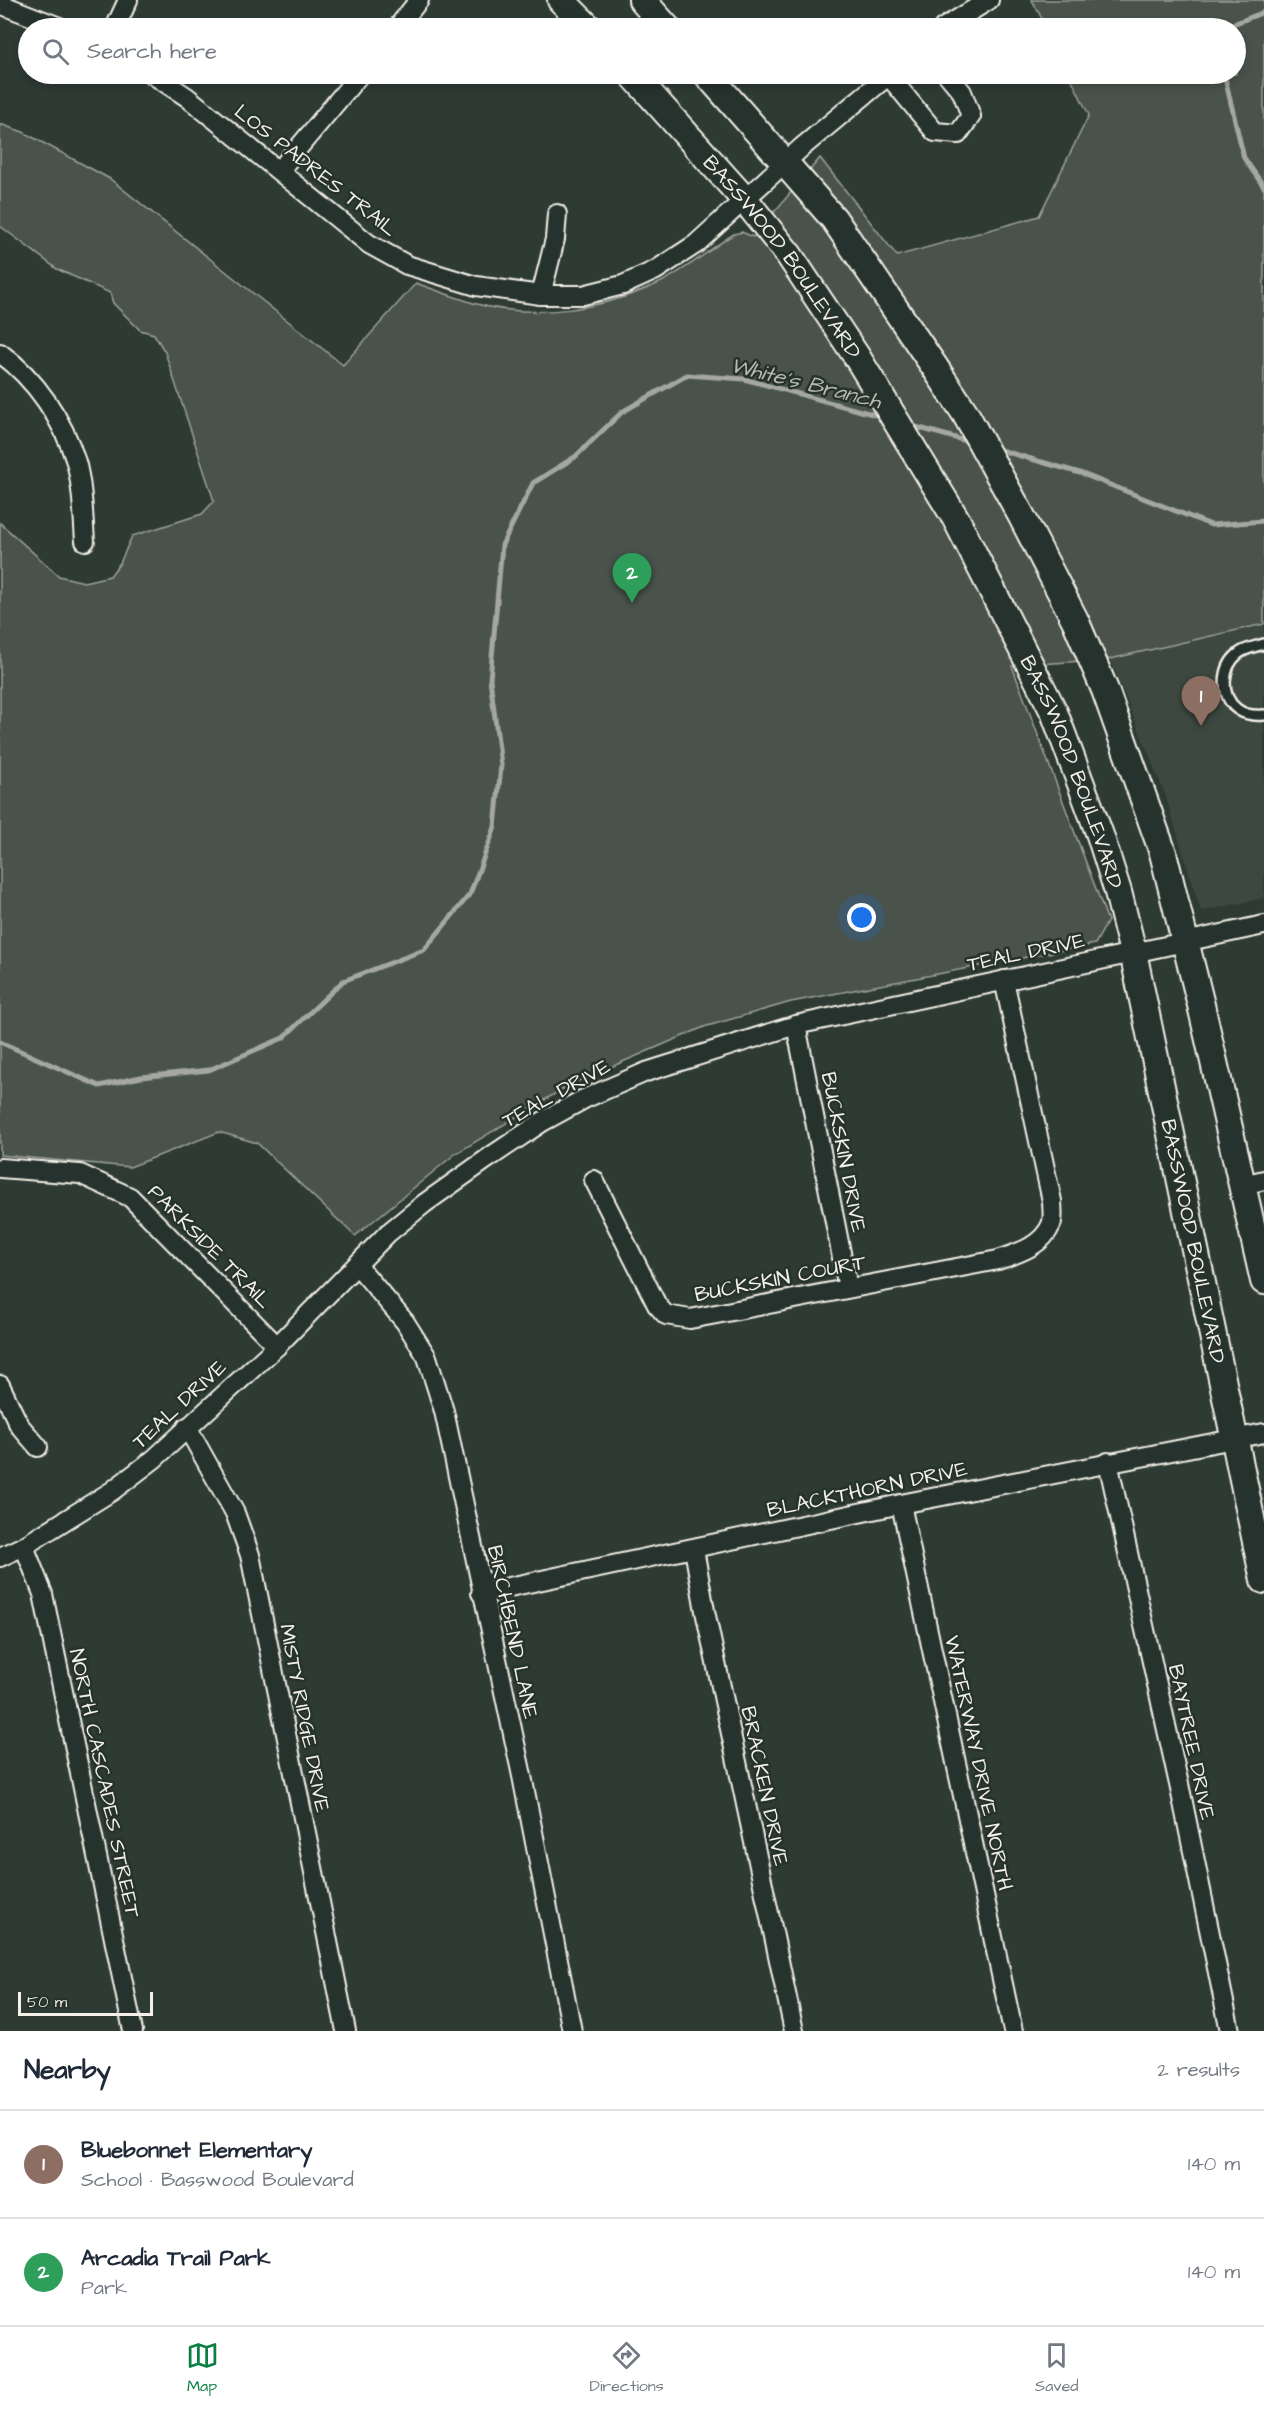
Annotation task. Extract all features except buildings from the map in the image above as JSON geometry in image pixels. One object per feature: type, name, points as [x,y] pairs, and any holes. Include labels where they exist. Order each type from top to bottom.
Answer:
[{"type":"main road","points":[[561,0],[579,18]]},
{"type":"main road","points":[[642,0],[658,18]]},
{"type":"main road","name":"BASSWOOD BOULEVARD","points":[[641,84],[746,200],[789,255],[857,357],[956,519],[1058,723],[1100,835],[1118,892],[1133,952],[1264,1580]]},
{"type":"main road","points":[[716,84],[834,219],[934,366],[965,413],[1010,494],[1075,620],[1105,690],[1163,853],[1185,941],[1253,1183],[1264,1281]]},
{"type":"street","points":[[120,18],[128,0]]},
{"type":"street","points":[[405,18],[419,0]]},
{"type":"street","points":[[959,18],[989,0]]},
{"type":"street","points":[[0,4],[36,18]]},
{"type":"street","name":"LOS PADRES TRAIL","points":[[167,84],[187,97],[369,244],[407,265],[476,286],[541,295],[582,295],[623,285],[648,274],[696,243],[746,200],[785,162],[877,84]]},
{"type":"street","points":[[279,171],[352,84]]},
{"type":"street","points":[[897,84],[935,132],[958,134],[970,116],[962,92],[955,84]]},
{"type":"street","points":[[541,295],[555,239],[557,214]]},
{"type":"street","points":[[0,353],[15,364],[38,388],[65,435],[76,464],[85,541]]},
{"type":"street","name":"TEAL DRIVE","points":[[0,1557],[24,1546],[112,1491],[154,1459],[277,1346],[388,1233],[425,1203],[542,1122],[584,1099],[646,1072],[796,1025],[1264,925]]},
{"type":"street","name":"BUCKSKIN COURT","points":[[594,1180],[657,1305],[666,1315],[690,1318],[998,1260],[1026,1251],[1046,1234],[1052,1223],[1052,1201],[1004,980]]},
{"type":"street","name":"BUCKSKIN DRIVE","points":[[796,1025],[848,1288]]},
{"type":"street","name":"PARKSIDE TRAIL","points":[[0,1168],[80,1174],[130,1197],[277,1346]]},
{"type":"street","name":"BIRCHBEND LANE","points":[[357,1265],[405,1322],[427,1357],[444,1411],[481,1593],[522,1776],[572,2031]]},
{"type":"street","points":[[0,1385],[19,1425],[39,1447]]},
{"type":"street","name":"MISTY RIDGE DRIVE","points":[[187,1427],[236,1513],[250,1555],[345,2031]]},
{"type":"street","name":"BLACKTHORN DRIVE","points":[[481,1593],[901,1504],[1264,1433]]},
{"type":"street","name":"BAYTREE DRIVE","points":[[1108,1462],[1182,1798],[1230,2031]]},
{"type":"street","name":"WATERWAY DRIVE NORTH","points":[[901,1504],[1013,2031]]},
{"type":"street","name":"NORTH CASCADES STREET","points":[[24,1546],[43,1594],[133,2031]]},
{"type":"street","name":"BRACKEN DRIVE","points":[[694,1549],[705,1611],[794,2031]]},
{"type":"lane","points":[[1264,644],[1246,649],[1236,655],[1230,663],[1225,678],[1227,694],[1236,708],[1252,716],[1264,715]]},
{"type":"shaded area","points":[[1032,0],[1264,0],[1264,624],[1110,659],[1012,666],[1108,921],[1095,944],[791,1002],[704,1027],[571,1084],[455,1154],[355,1236],[257,1143],[219,1132],[130,1167],[0,1155],[0,523],[59,576],[84,582],[110,576],[120,563],[132,536],[202,514],[214,501],[165,352],[154,334],[140,330],[113,303],[110,293],[57,269],[0,226],[0,124],[23,132],[110,179],[343,365],[416,283],[477,304],[522,311],[592,306],[657,284],[734,234],[742,232],[753,237],[820,158],[897,256],[1039,216],[1089,115],[1074,84],[1246,84],[1246,18],[1042,18]]},
{"type":"shaded area","points":[[1264,624],[1264,898],[1201,911],[1165,794],[1110,659]]},
{"type":"waterway","name":"White's Branch","points":[[1246,19],[1264,12]]},
{"type":"waterway","name":"White's Branch","points":[[1226,84],[1244,158],[1264,187]]},
{"type":"waterway","name":"White's Branch","points":[[0,1042],[99,1086],[141,1077],[209,1070],[283,1038],[343,981],[424,950],[470,894],[495,827],[501,765],[490,679],[502,545],[533,483],[575,457],[622,412],[687,375],[744,379],[883,417]]},
{"type":"waterway","name":"White's Branch","points":[[909,425],[973,443]]},
{"type":"waterway","name":"White's Branch","points":[[993,448],[1080,473],[1211,525],[1264,521]]},
{"type":"place","name":"Arcadia Trail Park","points":[[632,603]]},
{"type":"place","name":"Bluebonnet Elementary","points":[[1201,726]]}]
